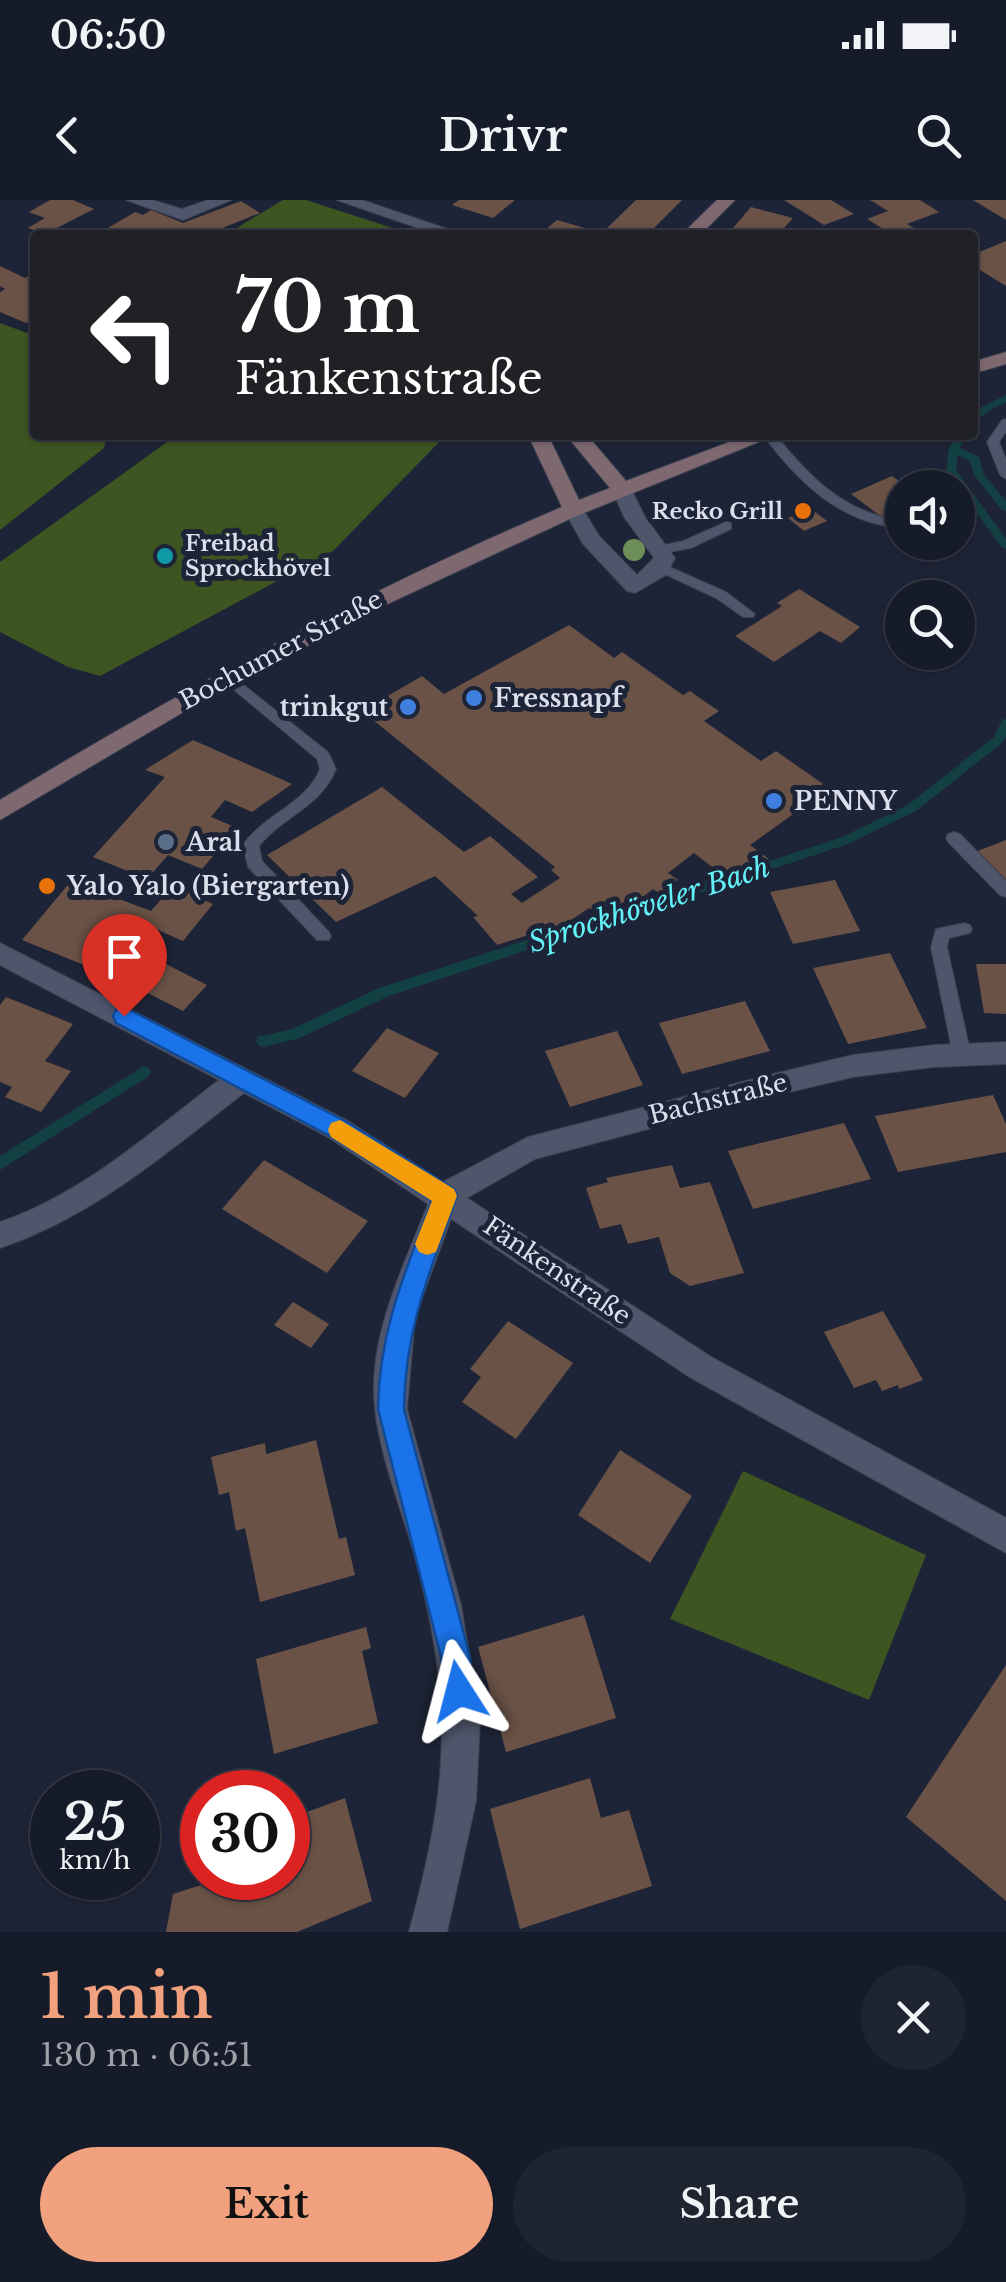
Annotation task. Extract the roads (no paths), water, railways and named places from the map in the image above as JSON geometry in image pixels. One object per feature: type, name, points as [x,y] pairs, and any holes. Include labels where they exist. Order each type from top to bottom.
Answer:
[{"type":"main road","points":[[695,230],[727,200]]},
{"type":"main road","points":[[978,366],[1006,358]]},
{"type":"main road","points":[[540,440],[574,510]]},
{"type":"main road","points":[[580,440],[622,490]]},
{"type":"main road","name":"Bochumer Straße","points":[[0,812],[226,676],[305,634],[574,510],[755,440]]},
{"type":"street","points":[[134,200],[183,215],[223,200]]},
{"type":"street","points":[[345,200],[440,230]]},
{"type":"street","points":[[574,510],[590,540],[635,586],[664,559],[637,521],[622,490]]},
{"type":"street","name":"Fänkenstraße","points":[[0,952],[338,1129],[702,1368],[1006,1536]]},
{"type":"street","name":"Bachstraße","points":[[445,1196],[528,1149],[853,1066],[1006,1053]]},
{"type":"street","points":[[0,1235],[14,1232],[88,1193],[244,1078]]},
{"type":"street","points":[[428,1932],[448,1859],[462,1724],[455,1657],[391,1409],[400,1317],[445,1196]]},
{"type":"lane","points":[[1006,423],[993,442],[1006,475]]},
{"type":"lane","points":[[772,440],[812,485],[885,523]]},
{"type":"lane","points":[[726,526],[664,559],[748,614]]},
{"type":"lane","points":[[226,676],[323,756],[328,768],[320,789],[259,832],[251,845],[254,863],[323,936]]},
{"type":"lane","points":[[954,838],[1006,891]]},
{"type":"lane","points":[[962,1054],[939,947],[942,933],[964,929]]},
{"type":"waterway","name":"Sprockhöveler Bach","points":[[978,417],[1006,398]]},
{"type":"waterway","name":"Sprockhöveler Bach","points":[[954,449],[959,440]]},
{"type":"waterway","name":"Sprockhöveler Bach","points":[[954,449],[975,459],[979,475],[1006,508]]},
{"type":"waterway","name":"Sprockhöveler Bach","points":[[954,449],[951,470],[1006,546]]},
{"type":"waterway","name":"Sprockhöveler Bach","points":[[263,1041],[295,1034],[384,992],[844,841],[912,808],[999,739],[1006,723]]},
{"type":"waterway","name":"Sprockhöveler Bach","points":[[0,1164],[144,1072]]},
{"type":"place","name":"Recko Grill","points":[[803,511]]},
{"type":"place","name":"Freibad Sprockhövel","points":[[165,556]]},
{"type":"place","name":"Fressnapf","points":[[474,698]]},
{"type":"place","name":"trinkgut","points":[[408,707]]},
{"type":"place","name":"PENNY","points":[[774,801]]},
{"type":"place","name":"Aral","points":[[166,842]]},
{"type":"place","name":"Yalo Yalo (Biergarten)","points":[[47,886]]}]
